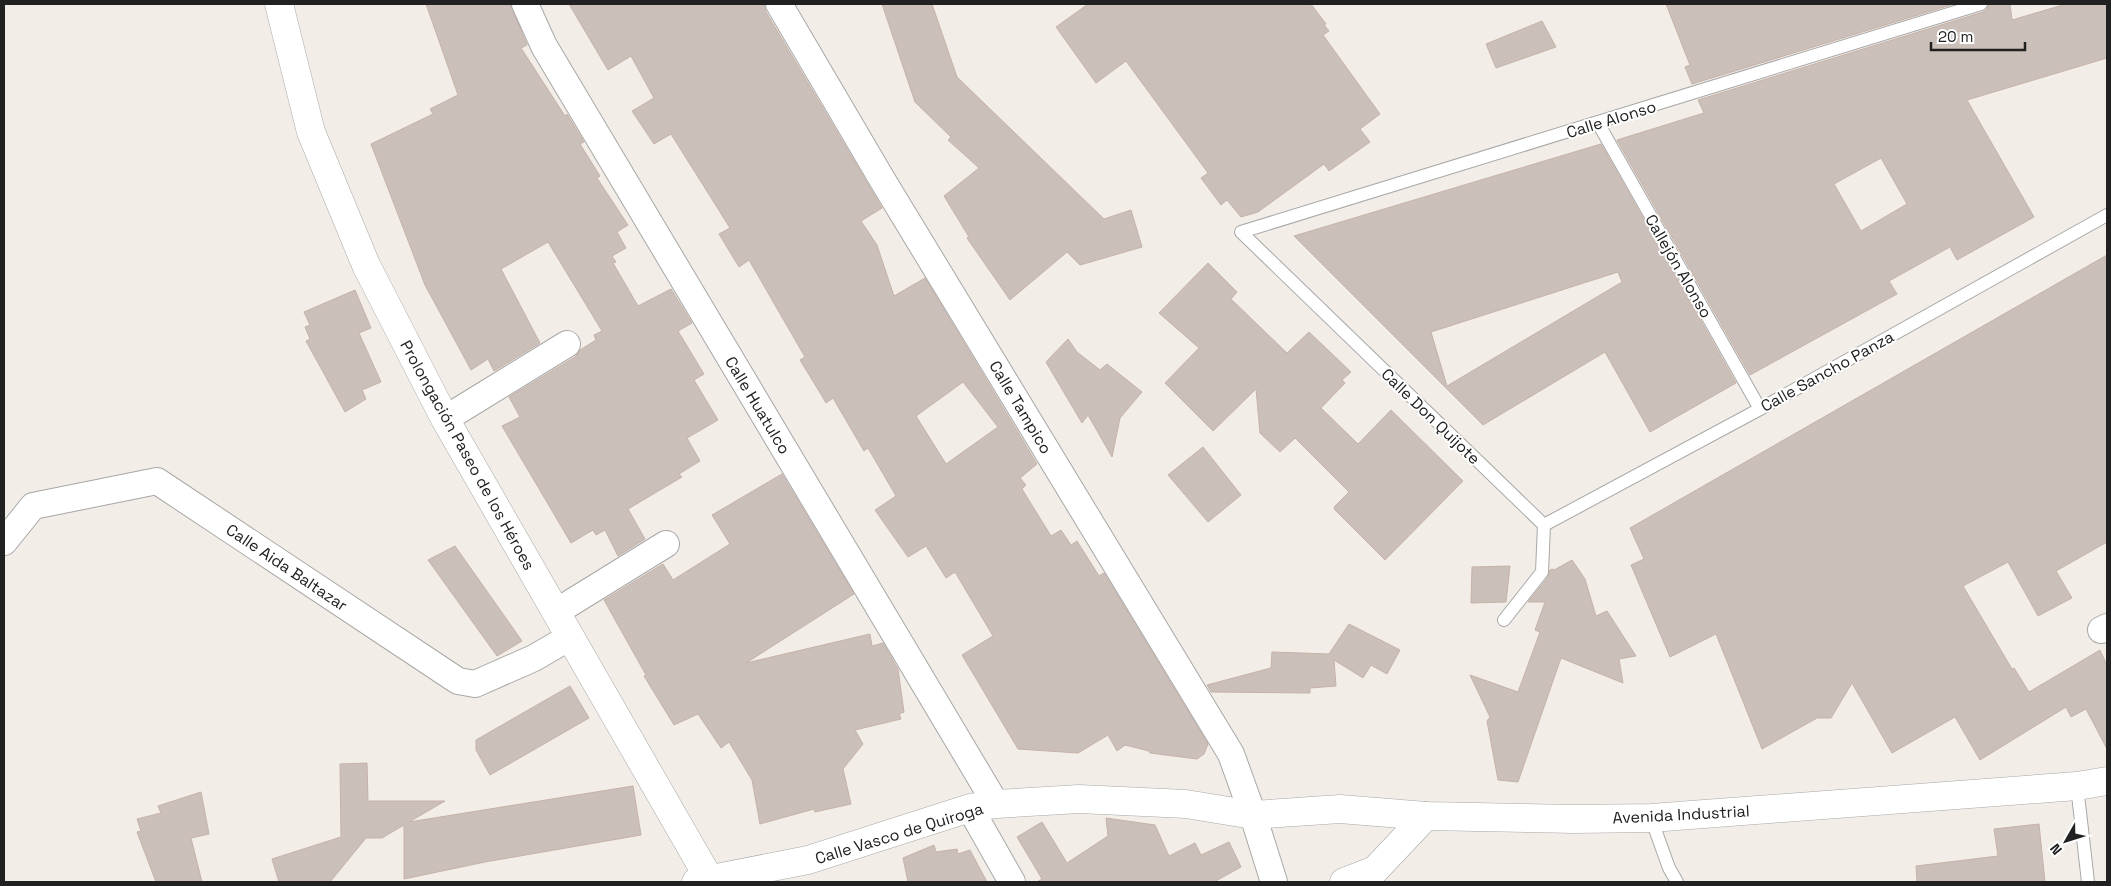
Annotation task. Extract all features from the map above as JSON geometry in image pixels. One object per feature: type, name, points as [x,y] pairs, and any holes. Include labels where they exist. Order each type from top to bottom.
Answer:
[{"type":"street","name":"Prolongación Paseo de los Héroes","points":[[279,4],[311,132],[366,265],[445,419],[556,612],[705,882]]},
{"type":"street","name":"Calle Huatulco","points":[[525,4],[549,55],[983,806],[1012,882]]},
{"type":"street","name":"Calle Tampico","points":[[779,4],[882,181],[1231,754],[1274,882]]},
{"type":"street","points":[[445,419],[567,344]]},
{"type":"street","name":"Calle Aida Baltazar","points":[[4,542],[33,506],[157,481],[458,681],[475,684],[534,658],[570,637]]},
{"type":"street","points":[[556,612],[666,544]]},
{"type":"street","name":"Avenida Industrial","points":[[1253,815],[1340,809],[1426,816],[1575,819],[1650,818],[2077,786],[2107,782]]},
{"type":"street","name":"Calle Vasco de Quiroga","points":[[705,882],[808,860],[983,806],[1079,799],[1136,800],[1186,804],[1253,815]]},
{"type":"street","points":[[1344,882],[1375,870],[1426,816]]},
{"type":"lane","name":"Calle Alonso","points":[[1241,232],[1981,4]]},
{"type":"lane","name":"Callejón Alonso","points":[[1598,123],[1760,408]]},
{"type":"lane","name":"Calle Sancho Panza","points":[[1544,525],[1760,408],[2107,214]]},
{"type":"lane","name":"Calle Don Quijote","points":[[1241,232],[1544,525]]},
{"type":"lane","points":[[1504,620],[1542,572],[1544,525]]},
{"type":"lane","points":[[2077,786],[2088,882]]},
{"type":"lane","points":[[1650,818],[1669,868],[1678,882]]},
{"type":"building","points":[[426,4],[510,4],[527,45],[521,48],[584,142],[580,144],[600,176],[597,178],[628,225],[617,232],[626,248],[612,256],[616,262],[613,263],[638,306],[671,289],[692,323],[678,331],[704,374],[694,380],[718,420],[687,438],[700,461],[679,474],[682,477],[628,509],[645,539],[618,556],[605,530],[596,535],[593,530],[571,543],[502,426],[520,417],[509,397],[575,357],[580,350],[596,340],[594,335],[602,331],[548,242],[501,269],[540,343],[494,371],[488,359],[471,370],[425,285],[371,144],[433,114],[430,109],[458,95]]},
{"type":"building","points":[[569,4],[764,4],[766,12],[882,208],[861,221],[877,245],[894,296],[925,278],[1037,464],[1020,478],[1026,485],[1022,489],[1051,536],[1061,530],[1071,545],[1077,541],[1099,576],[1104,573],[1208,744],[1204,754],[1197,759],[1150,753],[1149,751],[1125,745],[1117,751],[1108,735],[1078,753],[1018,749],[962,655],[993,636],[955,572],[946,578],[926,546],[908,557],[875,510],[896,496],[868,448],[864,451],[833,398],[826,403],[800,360],[805,357],[749,260],[739,267],[719,234],[730,228],[671,134],[654,144],[632,111],[654,98],[631,56],[608,70]],"holes":[[[963,382],[998,427],[946,464],[916,416]]]},
{"type":"building","points":[[882,4],[932,4],[957,77],[1104,219],[1131,210],[1142,247],[1080,265],[1067,252],[1010,300],[967,238],[969,237],[944,196],[979,168],[948,140],[951,137],[915,102]]},
{"type":"building","points":[[1088,4],[1311,4],[1329,31],[1323,35],[1380,114],[1360,129],[1370,142],[1329,171],[1324,164],[1258,212],[1241,217],[1227,200],[1221,205],[1201,178],[1208,173],[1126,61],[1096,83],[1056,27]]},
{"type":"building","points":[[1666,4],[1954,4],[1692,84],[1685,67],[1690,65]]},
{"type":"building","points":[[1989,4],[2010,4],[2012,20],[2066,4],[2107,4],[2107,58],[1967,100],[2034,217],[1957,260],[1950,247],[1889,281],[1897,294],[1750,375],[1617,140],[1704,113],[1698,100],[1983,12]],"holes":[[[1881,158],[1907,204],[1861,231],[1834,184]]]},
{"type":"building","points":[[1542,21],[1556,47],[1496,68],[1486,44]]},
{"type":"building","points":[[1601,144],[1736,383],[1650,432],[1605,352],[1483,425],[1294,236]],"holes":[[[1618,272],[1622,282],[1447,386],[1431,332]]]},
{"type":"building","points":[[2107,255],[2107,542],[2056,571],[2072,598],[2038,616],[2008,562],[1963,586],[2012,669],[2014,668],[2029,692],[2100,650],[2107,665],[2107,749],[2086,709],[2071,717],[2066,707],[1980,760],[1955,717],[1892,753],[1852,683],[1831,718],[1817,718],[1762,749],[1716,634],[1670,657],[1631,565],[1644,559],[1630,528]]},
{"type":"building","points":[[1208,263],[1237,292],[1231,299],[1287,353],[1309,332],[1351,372],[1342,380],[1345,383],[1321,408],[1358,444],[1391,410],[1463,481],[1385,560],[1335,510],[1334,507],[1349,492],[1295,438],[1280,452],[1260,433],[1256,389],[1213,431],[1165,383],[1199,348],[1159,313]]},
{"type":"building","points":[[355,290],[371,328],[359,333],[381,382],[362,390],[366,399],[345,412],[306,341],[310,339],[305,327],[310,325],[304,312]]},
{"type":"building","points":[[1068,339],[1077,352],[1100,370],[1107,364],[1142,392],[1120,418],[1112,457],[1088,415],[1082,423],[1046,362]]},
{"type":"building","points":[[1203,447],[1241,495],[1208,522],[1168,475]]},
{"type":"building","points":[[782,474],[854,594],[746,663],[870,634],[872,646],[883,643],[898,669],[904,712],[899,714],[901,719],[855,730],[863,744],[843,769],[851,804],[815,812],[814,809],[760,824],[752,780],[729,742],[721,748],[698,714],[674,725],[644,676],[646,675],[604,600],[663,564],[673,580],[730,544],[712,515]]},
{"type":"building","points":[[455,546],[522,641],[497,656],[428,560]]},
{"type":"building","points":[[1572,560],[1585,579],[1596,616],[1607,611],[1636,656],[1619,659],[1623,683],[1561,658],[1518,782],[1498,780],[1487,721],[1490,717],[1470,675],[1518,692],[1540,632],[1535,630],[1545,602],[1528,602],[1548,577],[1550,570],[1554,570]]},
{"type":"building","points":[[1510,566],[1506,602],[1471,603],[1472,567]]},
{"type":"building","points":[[1349,624],[1400,650],[1387,674],[1371,665],[1363,678],[1334,660],[1336,686],[1310,688],[1310,693],[1211,692],[1207,685],[1271,668],[1272,652],[1329,654]]},
{"type":"building","points":[[570,686],[589,718],[490,775],[476,750],[476,740]]},
{"type":"building","points":[[367,763],[368,801],[445,801],[409,822],[633,786],[641,835],[485,862],[404,879],[404,825],[382,838],[366,838],[330,882],[279,882],[272,859],[341,837],[340,764]]},
{"type":"building","points":[[201,792],[209,834],[191,838],[202,882],[156,882],[137,832],[141,831],[137,819],[161,813],[158,806]]},
{"type":"building","points":[[1106,818],[1155,825],[1169,856],[1195,843],[1201,855],[1229,842],[1241,867],[1214,882],[1037,882],[1042,879],[1017,837],[1042,822],[1067,863],[1108,836]]},
{"type":"building","points":[[2039,824],[2045,882],[1917,882],[1916,866],[1998,856],[1994,829]]},
{"type":"building","points":[[934,845],[936,852],[957,849],[958,854],[970,850],[987,882],[908,882],[903,858]]}]
